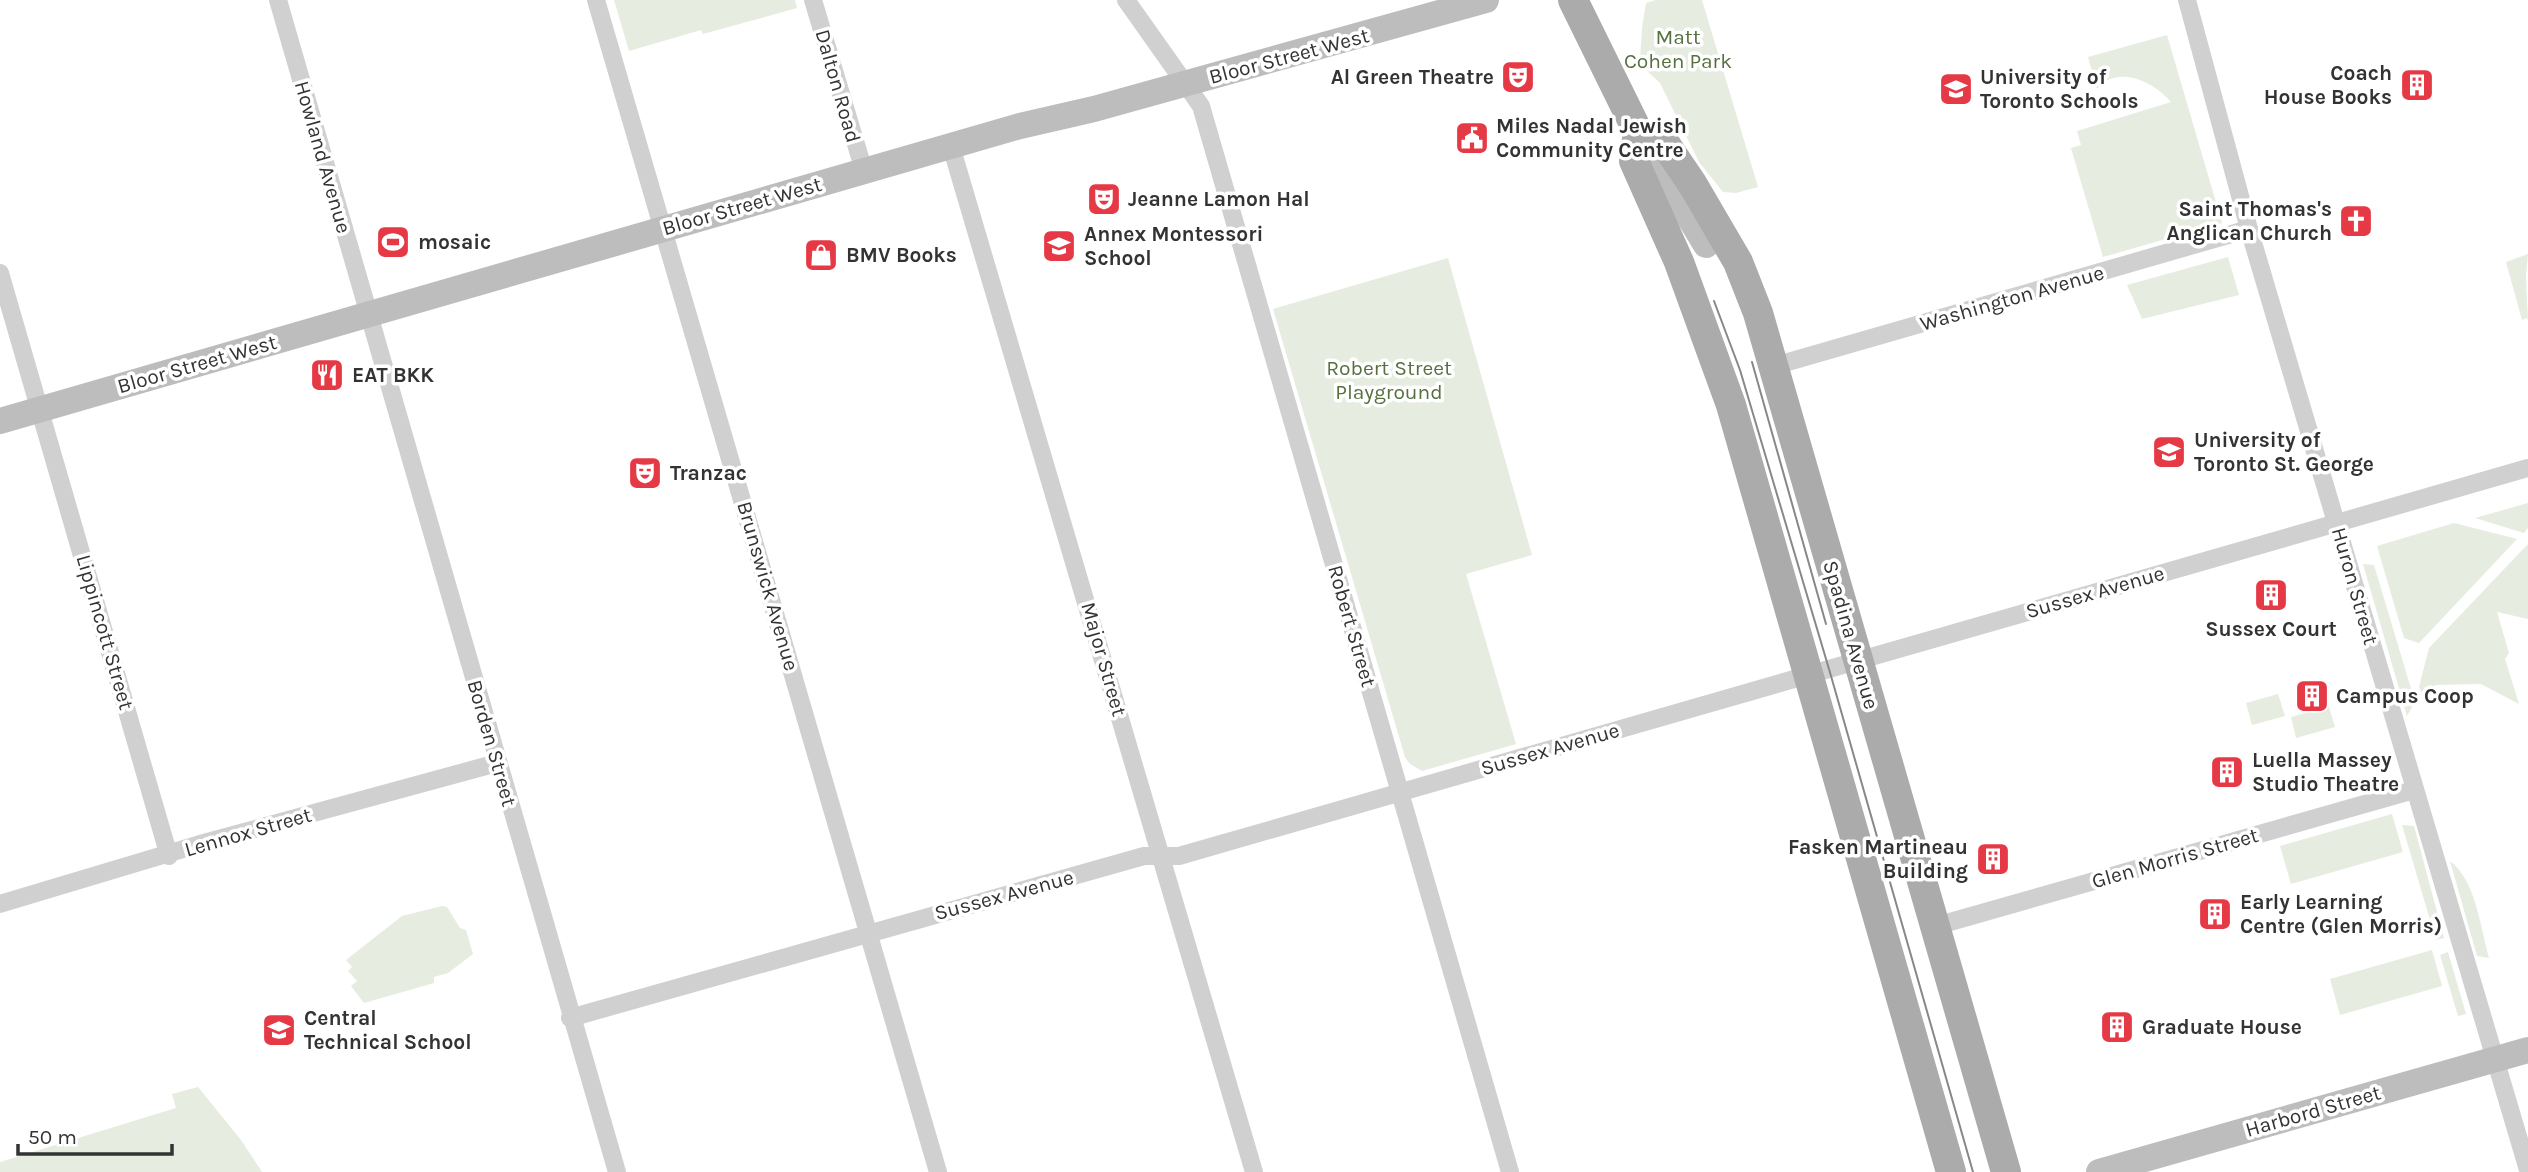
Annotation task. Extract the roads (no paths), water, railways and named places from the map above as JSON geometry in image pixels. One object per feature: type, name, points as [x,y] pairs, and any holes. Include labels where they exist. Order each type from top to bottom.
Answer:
[{"type":"main road","name":"Bloor Street West","points":[[0,421],[951,146],[1486,0]]},
{"type":"main road","points":[[1573,0],[1638,132],[1634,161],[1679,262],[1731,405],[1951,1172]]},
{"type":"main road","name":"Spadina Avenue","points":[[1638,132],[1666,145],[1715,239],[1758,313],[2006,1172]]},
{"type":"main road","points":[[1679,262],[1715,239]]},
{"type":"main road","name":"Harbord Street","points":[[2099,1172],[2528,1050]]},
{"type":"street","name":"Howland Avenue","points":[[278,0],[369,314]]},
{"type":"street","name":"Brunswick Avenue","points":[[596,0],[938,1172]]},
{"type":"street","name":"Dalton Road","points":[[813,0],[863,171]]},
{"type":"street","name":"Robert Street","points":[[1126,0],[1200,106],[1510,1172]]},
{"type":"street","name":"Huron Street","points":[[2187,0],[2249,229],[2528,1171]]},
{"type":"street","name":"Major Street","points":[[951,146],[1254,1172]]},
{"type":"street","name":"Washington Avenue","points":[[1774,366],[2249,229]]},
{"type":"street","name":"Lippincott Street","points":[[0,273],[169,856]]},
{"type":"street","name":"Borden Street","points":[[369,314],[570,1018],[617,1172]]},
{"type":"street","name":"Sussex Avenue","points":[[570,1018],[1144,856],[1179,856],[2528,468]]},
{"type":"street","name":"Lennox Street","points":[[0,904],[169,856],[200,844],[497,763]]},
{"type":"street","name":"Glen Morris Street","points":[[1936,926],[2414,790]]},
{"type":"tram line","points":[[1714,301],[1740,370],[1829,669],[1973,1172]]},
{"type":"tram line","points":[[1752,362],[1826,624]]},
{"type":"place","name":"Al Green Theatre","points":[[1518,77]]},
{"type":"place","name":"Coach House Books","points":[[2417,85]]},
{"type":"place","name":"University of Toronto Schools","points":[[1956,89]]},
{"type":"place","name":"Miles Nadal Jewish Community Centre","points":[[1472,138]]},
{"type":"place","name":"Jeanne Lamon Hal","points":[[1104,199]]},
{"type":"place","name":"Saint Thomas's Anglican Church","points":[[2356,221]]},
{"type":"place","name":"mosaic","points":[[393,242]]},
{"type":"place","name":"Annex Montessori School","points":[[1059,246]]},
{"type":"place","name":"BMV Books","points":[[821,255]]},
{"type":"place","name":"EAT BKK","points":[[327,375]]},
{"type":"place","name":"University of Toronto St. George","points":[[2169,452]]},
{"type":"place","name":"Tranzac","points":[[645,473]]},
{"type":"place","name":"Sussex Court","points":[[2271,595]]},
{"type":"place","name":"Campus Coop","points":[[2312,696]]},
{"type":"place","name":"Luella Massey Studio Theatre","points":[[2227,772]]},
{"type":"place","name":"Fasken Martineau Building","points":[[1993,859]]},
{"type":"place","name":"Early Learning Centre (Glen Morris)","points":[[2215,914]]},
{"type":"place","name":"Graduate House","points":[[2117,1027]]},
{"type":"place","name":"Central Technical School","points":[[279,1030]]},
{"type":"park label","name":"Matt Cohen Park","points":[[1678,49]]},
{"type":"park label","name":"Robert Street Playground","points":[[1389,380]]}]
